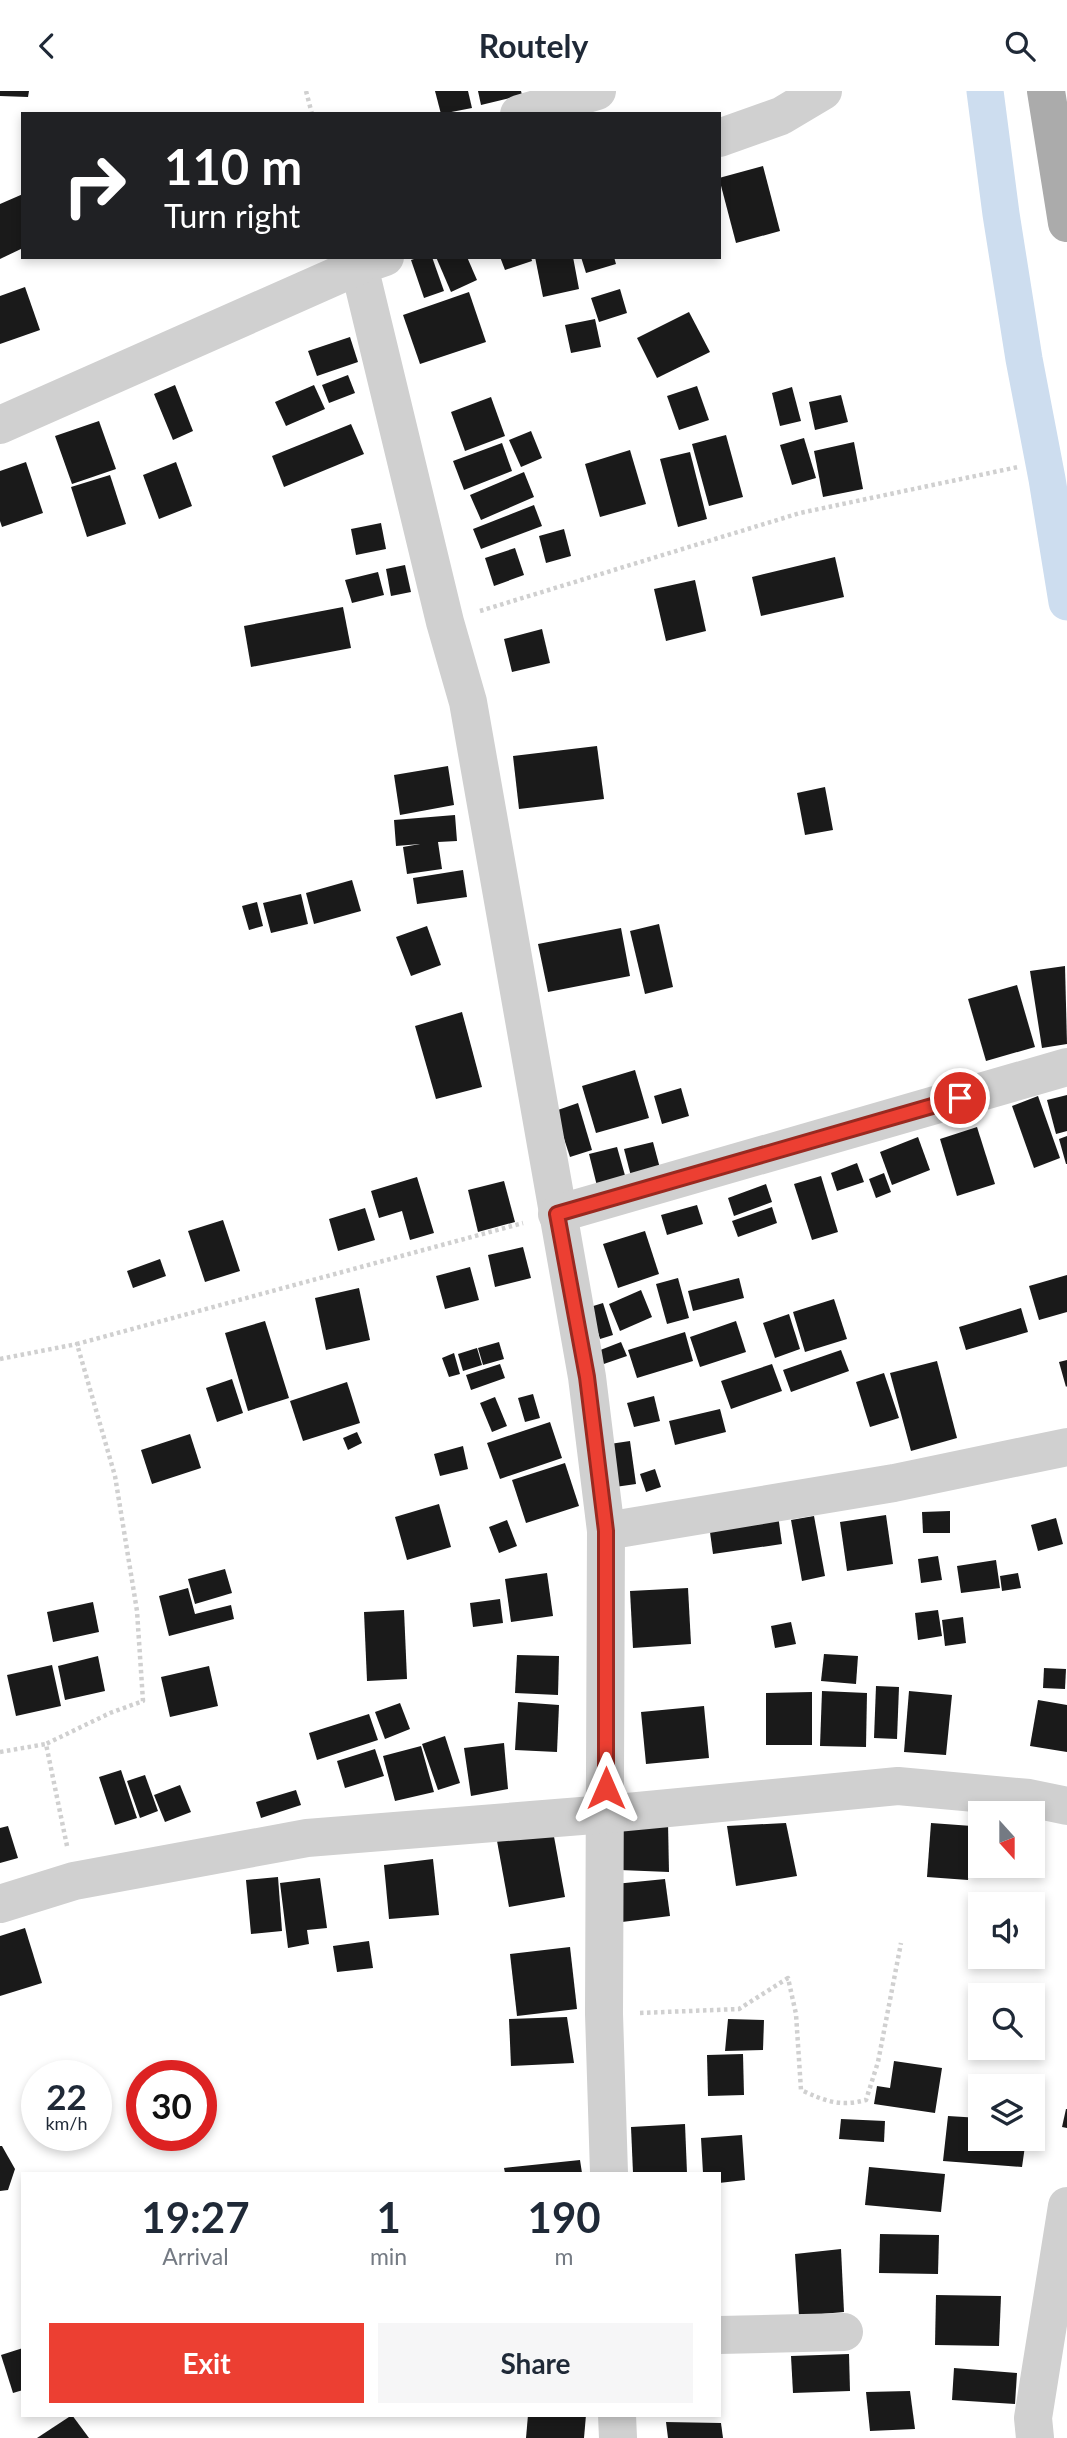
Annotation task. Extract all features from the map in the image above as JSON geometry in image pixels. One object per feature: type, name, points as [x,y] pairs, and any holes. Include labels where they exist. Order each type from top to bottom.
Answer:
[{"type":"main road","points":[[1046,91],[1067,223]]},
{"type":"street","points":[[526,112],[597,91]]},
{"type":"street","points":[[721,137],[781,116],[823,91]]},
{"type":"street","points":[[0,425],[372,262],[445,622],[468,702],[587,1377],[606,1531],[604,2014],[609,2172]]},
{"type":"street","points":[[557,1214],[1067,1067]]},
{"type":"street","points":[[606,1531],[894,1483],[1067,1447]]},
{"type":"street","points":[[0,1903],[74,1881],[307,1838],[606,1814],[898,1786],[1029,1798],[1067,1806]]},
{"type":"street","points":[[1035,2438],[1032,2418],[1067,2206]]},
{"type":"street","points":[[721,2335],[844,2332]]},
{"type":"street","points":[[617,2417],[618,2438]]},
{"type":"path","points":[[306,91],[311,112]]},
{"type":"path","points":[[445,622],[800,513],[1018,467]]},
{"type":"path","points":[[0,1359],[77,1344],[557,1214]]},
{"type":"path","points":[[0,1752],[46,1744],[110,1713],[143,1701],[137,1611],[115,1476],[77,1344]]},
{"type":"path","points":[[46,1744],[74,1881]]},
{"type":"path","points":[[604,2014],[739,2009],[788,1978],[796,2014],[801,2090],[823,2100],[848,2105],[866,2100],[878,2062],[901,1943]]},
{"type":"building","points":[[0,91],[29,91],[28,97],[0,96]]},
{"type":"building","points":[[435,91],[468,91],[472,108],[440,112]]},
{"type":"building","points":[[478,91],[521,91],[522,95],[481,105]]},
{"type":"building","points":[[763,166],[780,231],[736,243],[721,177]]},
{"type":"building","points":[[21,195],[21,249],[0,259],[0,204]]},
{"type":"building","points":[[433,259],[444,291],[424,298],[411,260]]},
{"type":"building","points":[[437,259],[468,259],[477,280],[451,292]]},
{"type":"building","points":[[501,259],[532,259],[532,261],[505,270]]},
{"type":"building","points":[[535,259],[573,259],[579,289],[543,297]]},
{"type":"building","points":[[582,259],[615,259],[616,264],[586,273]]},
{"type":"building","points":[[25,287],[40,330],[0,344],[0,296]]},
{"type":"building","points":[[620,289],[627,313],[599,322],[591,298]]},
{"type":"building","points":[[469,292],[486,342],[420,364],[403,315]]},
{"type":"building","points":[[689,312],[710,352],[657,378],[637,338]]},
{"type":"building","points":[[595,319],[601,347],[571,353],[565,325]]},
{"type":"building","points":[[350,337],[358,362],[317,376],[308,351]]},
{"type":"building","points":[[348,375],[355,393],[329,403],[322,385]]},
{"type":"building","points":[[175,385],[193,431],[173,440],[154,394]]},
{"type":"building","points":[[314,385],[325,409],[286,426],[275,402]]},
{"type":"building","points":[[697,386],[709,420],[679,430],[667,396]]},
{"type":"building","points":[[792,387],[801,421],[780,426],[772,393]]},
{"type":"building","points":[[841,395],[848,422],[815,430],[809,402]]},
{"type":"building","points":[[491,397],[505,436],[465,451],[451,412]]},
{"type":"building","points":[[99,421],[116,469],[72,484],[55,436]]},
{"type":"building","points":[[351,424],[364,454],[284,487],[272,456]]},
{"type":"building","points":[[531,431],[542,458],[521,467],[509,440]]},
{"type":"building","points":[[726,435],[743,497],[709,506],[692,444]]},
{"type":"building","points":[[804,438],[816,478],[792,485],[780,445]]},
{"type":"building","points":[[854,442],[863,489],[823,497],[814,451]]},
{"type":"building","points":[[502,443],[512,471],[464,490],[453,461]]},
{"type":"building","points":[[630,450],[646,504],[600,517],[585,464]]},
{"type":"building","points":[[690,452],[707,519],[678,527],[660,459]]},
{"type":"building","points":[[26,462],[43,513],[2,527],[0,471]]},
{"type":"building","points":[[176,462],[192,506],[159,519],[143,475]]},
{"type":"building","points":[[524,472],[534,497],[481,520],[470,495]]},
{"type":"building","points":[[110,475],[126,524],[87,537],[71,487]]},
{"type":"building","points":[[534,505],[542,526],[481,549],[473,529]]},
{"type":"building","points":[[381,523],[386,549],[356,555],[351,529]]},
{"type":"building","points":[[564,529],[571,556],[546,563],[539,536]]},
{"type":"building","points":[[515,548],[524,575],[494,586],[485,558]]},
{"type":"building","points":[[835,557],[844,597],[761,616],[752,577]]},
{"type":"building","points":[[405,565],[411,592],[391,596],[386,569]]},
{"type":"building","points":[[378,572],[384,595],[352,603],[345,580]]},
{"type":"building","points":[[695,580],[706,631],[666,641],[654,589]]},
{"type":"building","points":[[343,607],[351,648],[251,667],[244,626]]},
{"type":"building","points":[[542,629],[550,663],[512,672],[504,639]]},
{"type":"building","points":[[597,746],[604,799],[519,809],[513,756]]},
{"type":"building","points":[[448,766],[454,805],[400,815],[394,775]]},
{"type":"building","points":[[825,787],[833,830],[805,835],[797,793]]},
{"type":"building","points":[[455,815],[457,841],[438,842],[442,869],[407,874],[403,847],[420,844],[396,846],[394,820]]},
{"type":"building","points":[[463,870],[467,897],[417,904],[413,878]]},
{"type":"building","points":[[352,880],[361,911],[314,924],[306,893]]},
{"type":"building","points":[[301,894],[308,924],[271,933],[263,903]]},
{"type":"building","points":[[257,902],[263,926],[249,930],[242,906]]},
{"type":"building","points":[[659,924],[673,987],[645,994],[630,931]]},
{"type":"building","points":[[427,926],[441,965],[411,976],[396,937]]},
{"type":"building","points":[[621,928],[630,976],[548,992],[538,944]]},
{"type":"building","points":[[1065,966],[1067,1044],[1042,1048],[1030,971]]},
{"type":"building","points":[[1017,985],[1035,1047],[986,1061],[968,999]]},
{"type":"building","points":[[462,1012],[482,1087],[436,1099],[415,1026]]},
{"type":"building","points":[[635,1070],[649,1118],[596,1133],[582,1086]]},
{"type":"building","points":[[681,1088],[689,1116],[662,1124],[654,1096]]},
{"type":"building","points":[[1067,1095],[1067,1131],[1056,1134],[1047,1100]]},
{"type":"building","points":[[1038,1096],[1060,1158],[1034,1168],[1012,1106]]},
{"type":"building","points":[[578,1103],[592,1150],[570,1157],[555,1111]]},
{"type":"building","points":[[977,1127],[995,1184],[957,1196],[940,1139]]},
{"type":"building","points":[[1067,1136],[1067,1164],[1066,1164],[1059,1139]]},
{"type":"building","points":[[918,1137],[930,1170],[892,1185],[880,1152]]},
{"type":"building","points":[[653,1142],[661,1172],[632,1180],[624,1149]]},
{"type":"building","points":[[617,1147],[628,1186],[599,1194],[589,1154]]},
{"type":"building","points":[[857,1163],[864,1182],[837,1191],[831,1173]]},
{"type":"building","points":[[884,1173],[891,1192],[876,1198],[869,1179]]},
{"type":"building","points":[[821,1176],[838,1232],[812,1240],[794,1184]]},
{"type":"building","points":[[417,1177],[434,1233],[410,1240],[402,1211],[379,1218],[371,1191]]},
{"type":"building","points":[[504,1181],[515,1222],[478,1232],[468,1190]]},
{"type":"building","points":[[766,1184],[772,1202],[734,1216],[728,1198]]},
{"type":"building","points":[[697,1205],[703,1224],[667,1235],[661,1215]]},
{"type":"building","points":[[772,1207],[777,1223],[738,1237],[732,1221]]},
{"type":"building","points":[[365,1208],[375,1240],[338,1251],[329,1219]]},
{"type":"building","points":[[223,1220],[240,1271],[205,1282],[188,1231]]},
{"type":"building","points":[[645,1231],[659,1274],[618,1288],[603,1244]]},
{"type":"building","points":[[523,1247],[531,1278],[495,1287],[488,1255]]},
{"type":"building","points":[[160,1259],[166,1276],[133,1288],[127,1271]]},
{"type":"building","points":[[470,1267],[479,1300],[445,1309],[436,1276]]},
{"type":"building","points":[[1067,1275],[1067,1312],[1039,1320],[1029,1286]]},
{"type":"building","points":[[678,1278],[689,1318],[667,1324],[656,1284]]},
{"type":"building","points":[[739,1278],[744,1298],[693,1311],[688,1291]]},
{"type":"building","points":[[359,1288],[370,1340],[326,1350],[315,1298]]},
{"type":"building","points":[[641,1290],[652,1317],[620,1331],[609,1304]]},
{"type":"building","points":[[834,1299],[847,1339],[805,1352],[793,1312]]},
{"type":"building","points":[[603,1303],[613,1335],[600,1339],[590,1307]]},
{"type":"building","points":[[1021,1308],[1028,1332],[966,1350],[959,1327]]},
{"type":"building","points":[[789,1314],[800,1349],[775,1358],[763,1323]]},
{"type":"building","points":[[265,1321],[289,1398],[248,1411],[225,1333]]},
{"type":"building","points":[[736,1321],[746,1352],[700,1367],[690,1337]]},
{"type":"building","points":[[685,1332],[693,1361],[637,1378],[628,1350]]},
{"type":"building","points":[[499,1342],[504,1359],[483,1365],[478,1348]]},
{"type":"building","points":[[621,1342],[627,1356],[595,1367],[590,1354]]},
{"type":"building","points":[[477,1348],[482,1365],[463,1371],[458,1354]]},
{"type":"building","points":[[841,1350],[849,1371],[791,1392],[783,1370]]},
{"type":"building","points":[[454,1353],[460,1374],[449,1377],[442,1358]]},
{"type":"building","points":[[1067,1360],[1067,1386],[1066,1387],[1059,1362]]},
{"type":"building","points":[[937,1361],[957,1438],[911,1451],[890,1373]]},
{"type":"building","points":[[500,1364],[505,1378],[471,1390],[466,1375]]},
{"type":"building","points":[[772,1364],[782,1391],[731,1409],[721,1381]]},
{"type":"building","points":[[884,1373],[899,1418],[870,1427],[856,1382]]},
{"type":"building","points":[[232,1379],[243,1413],[217,1422],[206,1388]]},
{"type":"building","points":[[347,1382],[360,1423],[303,1441],[290,1401]]},
{"type":"building","points":[[533,1394],[540,1418],[525,1422],[518,1398]]},
{"type":"building","points":[[654,1396],[660,1421],[634,1427],[627,1403]]},
{"type":"building","points":[[495,1397],[507,1426],[492,1432],[480,1403]]},
{"type":"building","points":[[720,1409],[726,1432],[675,1445],[669,1421]]},
{"type":"building","points":[[550,1422],[562,1458],[500,1479],[487,1443]]},
{"type":"building","points":[[357,1432],[362,1443],[348,1450],[343,1438]]},
{"type":"building","points":[[190,1434],[201,1468],[152,1484],[141,1450]]},
{"type":"building","points":[[630,1441],[636,1484],[608,1488],[603,1445]]},
{"type":"building","points":[[463,1446],[468,1469],[440,1476],[434,1454]]},
{"type":"building","points":[[565,1463],[579,1506],[526,1523],[512,1480]]},
{"type":"building","points":[[655,1469],[661,1487],[646,1492],[640,1474]]},
{"type":"building","points":[[439,1504],[451,1547],[407,1560],[395,1517]]},
{"type":"building","points":[[950,1511],[950,1533],[923,1533],[922,1512]]},
{"type":"building","points":[[778,1515],[782,1544],[713,1554],[709,1525]]},
{"type":"building","points":[[886,1515],[893,1564],[847,1571],[840,1522]]},
{"type":"building","points":[[814,1516],[825,1576],[802,1581],[791,1520]]},
{"type":"building","points":[[1056,1518],[1063,1544],[1038,1551],[1031,1525]]},
{"type":"building","points":[[507,1520],[517,1546],[499,1553],[489,1527]]},
{"type":"building","points":[[938,1556],[942,1580],[921,1583],[918,1559]]},
{"type":"building","points":[[996,1560],[1000,1588],[961,1593],[957,1566]]},
{"type":"building","points":[[225,1569],[232,1593],[195,1604],[188,1579]]},
{"type":"building","points":[[547,1573],[553,1616],[511,1622],[505,1579]]},
{"type":"building","points":[[1018,1573],[1021,1588],[1002,1591],[1000,1576]]},
{"type":"building","points":[[188,1588],[195,1614],[231,1605],[234,1619],[169,1636],[159,1596]]},
{"type":"building","points":[[688,1588],[691,1644],[633,1648],[630,1591]]},
{"type":"building","points":[[500,1599],[503,1623],[473,1627],[470,1603]]},
{"type":"building","points":[[93,1602],[99,1632],[53,1642],[47,1612]]},
{"type":"building","points":[[404,1610],[407,1679],[367,1681],[364,1612]]},
{"type":"building","points":[[938,1610],[942,1636],[918,1640],[915,1613]]},
{"type":"building","points":[[963,1617],[966,1643],[945,1646],[942,1620]]},
{"type":"building","points":[[791,1622],[796,1644],[775,1648],[771,1626]]},
{"type":"building","points":[[824,1654],[858,1656],[856,1684],[821,1681]]},
{"type":"building","points":[[517,1655],[559,1656],[558,1695],[515,1693]]},
{"type":"building","points":[[98,1656],[105,1691],[65,1700],[58,1666]]},
{"type":"building","points":[[52,1665],[61,1706],[16,1716],[7,1675]]},
{"type":"building","points":[[209,1666],[218,1706],[170,1717],[161,1677]]},
{"type":"building","points":[[1044,1668],[1066,1669],[1065,1689],[1043,1688]]},
{"type":"building","points":[[876,1686],[899,1687],[897,1739],[874,1738]]},
{"type":"building","points":[[822,1691],[867,1693],[866,1747],[820,1746]]},
{"type":"building","points":[[909,1691],[952,1695],[946,1755],[904,1752]]},
{"type":"building","points":[[812,1692],[812,1745],[766,1745],[766,1693]]},
{"type":"building","points":[[1038,1700],[1067,1705],[1067,1752],[1030,1746]]},
{"type":"building","points":[[518,1702],[559,1705],[557,1752],[515,1750]]},
{"type":"building","points":[[400,1703],[410,1729],[385,1739],[375,1712]]},
{"type":"building","points":[[704,1706],[709,1758],[646,1764],[641,1712]]},
{"type":"building","points":[[369,1714],[378,1740],[317,1760],[309,1733]]},
{"type":"building","points":[[445,1736],[460,1783],[438,1790],[422,1744]]},
{"type":"building","points":[[504,1743],[508,1789],[471,1796],[464,1748]]},
{"type":"building","points":[[421,1746],[434,1792],[395,1801],[383,1756]]},
{"type":"building","points":[[375,1749],[384,1776],[345,1788],[337,1761]]},
{"type":"building","points":[[121,1770],[137,1818],[115,1825],[99,1777]]},
{"type":"building","points":[[145,1775],[158,1811],[140,1818],[127,1781]]},
{"type":"building","points":[[180,1785],[191,1812],[165,1822],[154,1795]]},
{"type":"building","points":[[296,1790],[301,1805],[261,1818],[256,1802]]},
{"type":"building","points":[[668,1823],[669,1872],[620,1870],[620,1824]]},
{"type":"building","points":[[786,1823],[797,1876],[736,1886],[727,1826]]},
{"type":"building","points":[[931,1823],[968,1826],[968,1880],[927,1877]]},
{"type":"building","points":[[8,1826],[18,1858],[0,1863],[0,1828]]},
{"type":"building","points":[[553,1831],[565,1897],[509,1907],[497,1841]]},
{"type":"building","points":[[433,1859],[439,1915],[389,1919],[384,1865]]},
{"type":"building","points":[[278,1877],[282,1931],[251,1934],[246,1880]]},
{"type":"building","points":[[320,1878],[327,1928],[307,1930],[309,1944],[288,1948],[280,1883]]},
{"type":"building","points":[[665,1879],[670,1916],[614,1923],[615,1884]]},
{"type":"building","points":[[25,1928],[42,1983],[0,1996],[0,1936]]},
{"type":"building","points":[[369,1941],[373,1968],[337,1972],[333,1946]]},
{"type":"building","points":[[570,1947],[577,2009],[517,2016],[510,1954]]},
{"type":"building","points":[[567,2017],[574,2063],[511,2066],[509,2019]]},
{"type":"building","points":[[728,2019],[764,2020],[763,2050],[725,2051]]},
{"type":"building","points":[[743,2054],[744,2095],[708,2096],[707,2055]]},
{"type":"building","points":[[894,2061],[942,2068],[935,2113],[874,2104],[877,2086],[890,2088]]},
{"type":"building","points":[[1067,2109],[1067,2128],[1062,2127]]},
{"type":"building","points":[[948,2116],[968,2117],[968,2151],[1024,2151],[1022,2167],[943,2161]]},
{"type":"building","points":[[841,2119],[885,2121],[884,2142],[839,2139]]},
{"type":"building","points":[[685,2124],[687,2172],[633,2172],[631,2127]]},
{"type":"building","points":[[742,2135],[745,2180],[721,2183],[721,2172],[703,2172],[701,2138]]},
{"type":"building","points":[[0,2146],[15,2169],[8,2190],[0,2191]]},
{"type":"building","points":[[580,2160],[582,2172],[505,2172],[504,2168]]},
{"type":"building","points":[[869,2167],[945,2174],[941,2212],[865,2205]]},
{"type":"building","points":[[880,2234],[939,2235],[938,2274],[879,2273]]},
{"type":"building","points":[[841,2249],[844,2312],[799,2316],[795,2254]]},
{"type":"building","points":[[936,2295],[1001,2296],[999,2346],[935,2345]]},
{"type":"building","points":[[21,2349],[21,2391],[13,2393],[1,2355]]},
{"type":"building","points":[[849,2354],[850,2391],[793,2393],[791,2356]]},
{"type":"building","points":[[954,2368],[1017,2373],[1015,2404],[952,2400]]},
{"type":"building","points":[[910,2391],[915,2429],[870,2431],[866,2392]]},
{"type":"building","points":[[69,2417],[73,2417],[89,2438],[37,2438]]},
{"type":"building","points":[[528,2417],[586,2417],[584,2438],[526,2438]]},
{"type":"building","points":[[666,2422],[721,2423],[723,2438],[668,2438]]},
{"type":"waterway","points":[[985,91],[1024,359],[1067,602]]},
{"type":"route","points":[[606,1788],[606,1531],[587,1377],[557,1214],[960,1098]]}]
